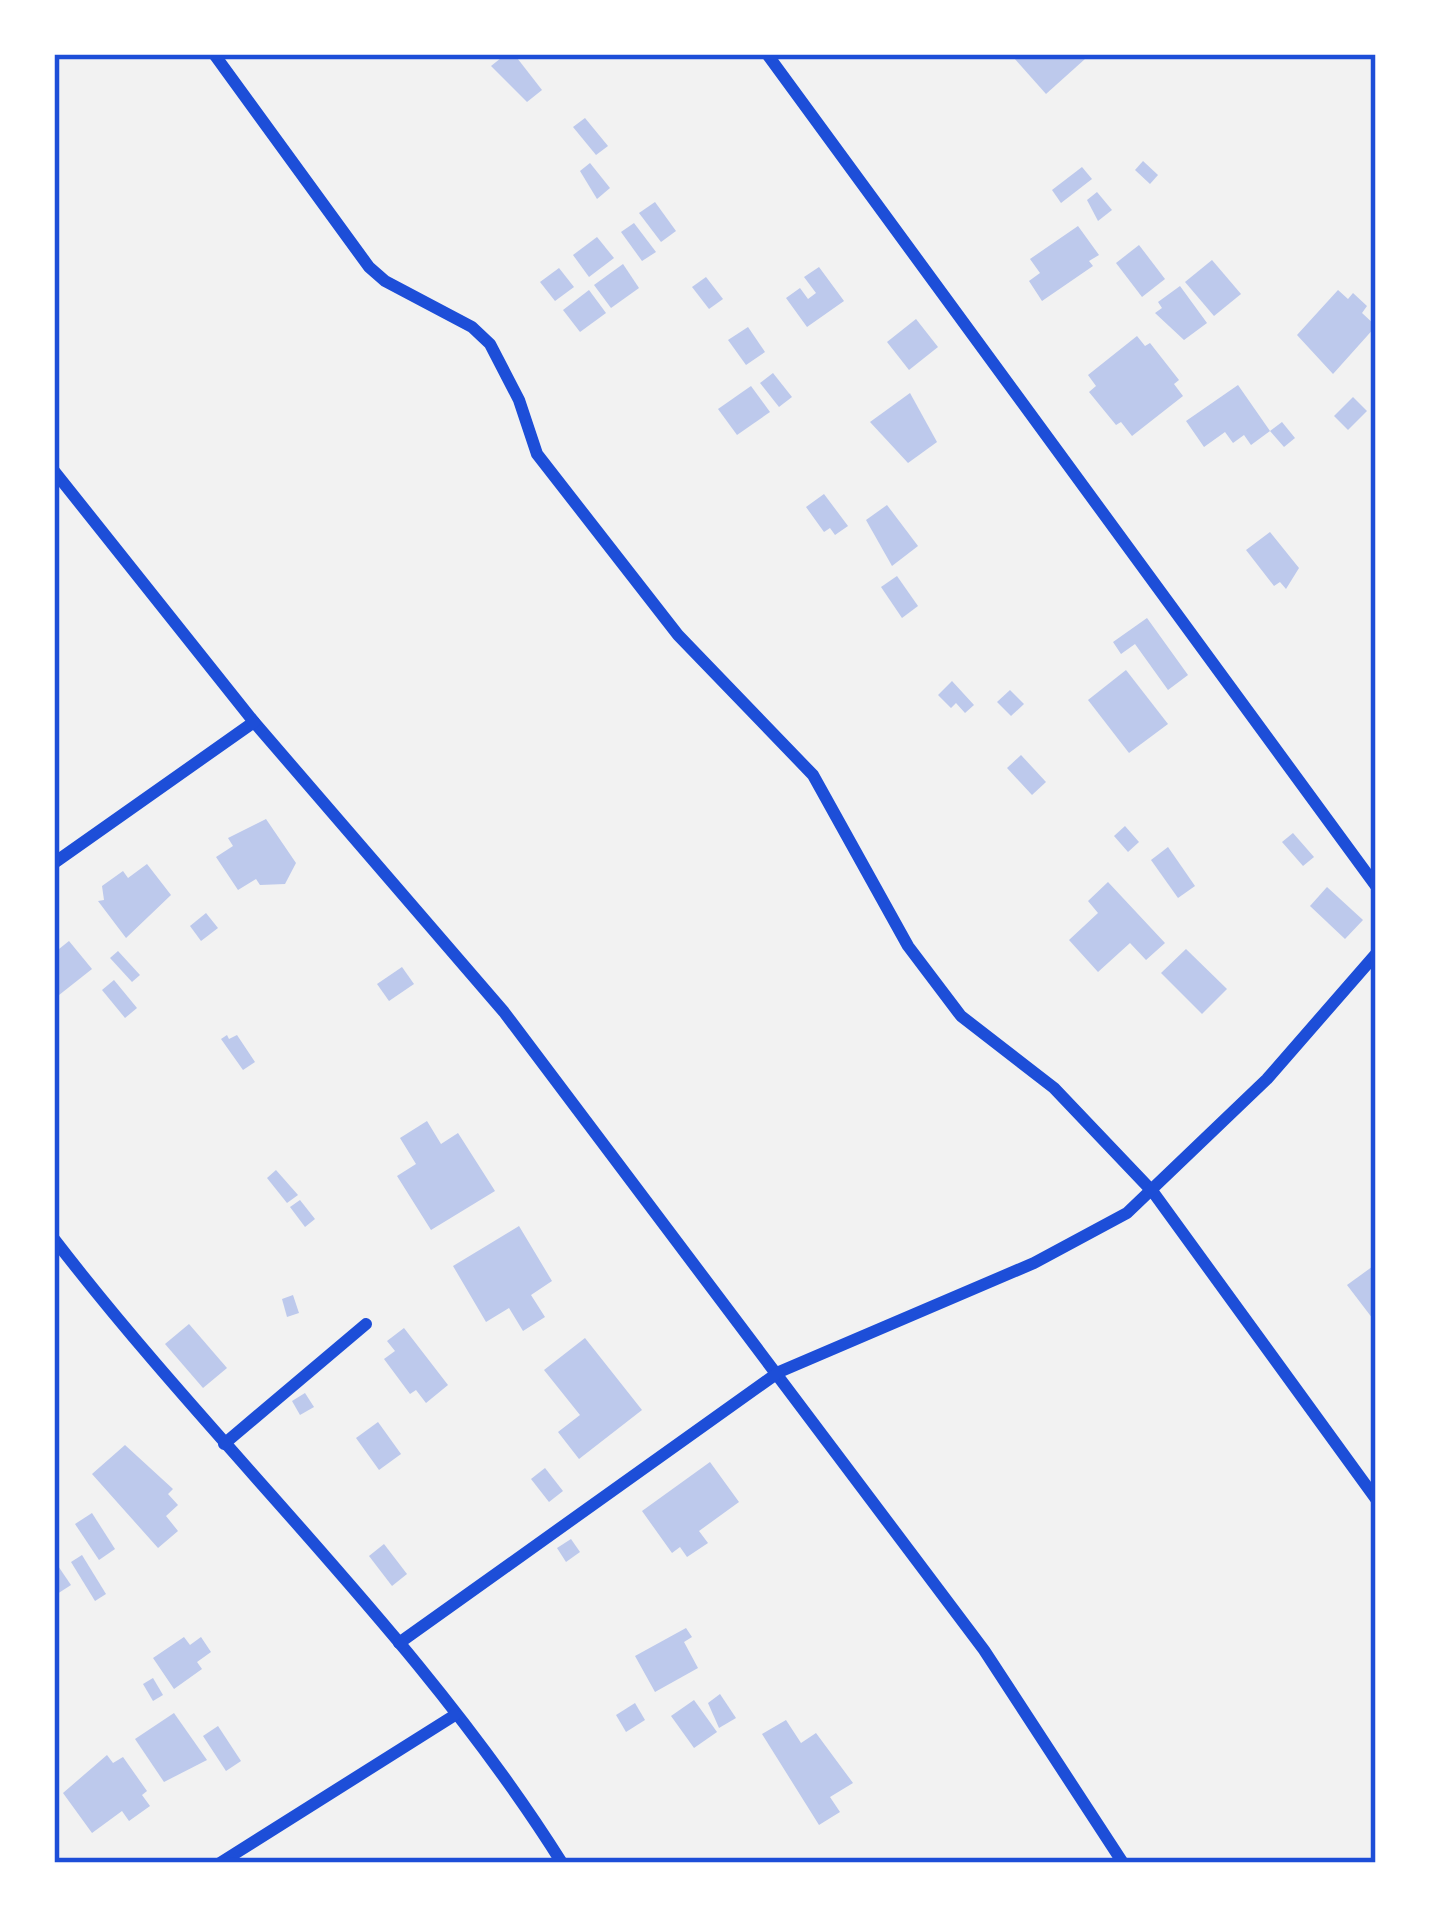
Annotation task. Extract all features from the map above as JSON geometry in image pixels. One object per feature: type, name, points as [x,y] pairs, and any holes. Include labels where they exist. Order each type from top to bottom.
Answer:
[{"type":"street","points":[[214,54],[369,267],[385,281],[472,327],[490,344],[519,400],[537,454],[691,649],[813,775],[908,946],[961,1016],[1054,1088],[1153,1192],[1376,1498]]},
{"type":"street","points":[[767,54],[1376,886]]},
{"type":"street","points":[[54,471],[254,722],[505,1012],[985,1649],[1123,1863]]},
{"type":"street","points":[[54,862],[254,722]]},
{"type":"street","points":[[399,1643],[779,1372],[1034,1262],[1107,1225],[1153,1192],[1267,1079],[1376,954]]},
{"type":"street","points":[[54,1238],[129,1336],[399,1643],[562,1863]]},
{"type":"street","points":[[224,1444],[366,1324]]},
{"type":"street","points":[[220,1863],[454,1715]]},
{"type":"building","points":[[506,54],[514,54],[542,90],[527,102],[491,66]]},
{"type":"building","points":[[1018,54],[1081,54],[1085,59],[1046,94],[1014,58]]},
{"type":"building","points":[[585,118],[608,146],[596,155],[573,127]]},
{"type":"building","points":[[1143,161],[1158,175],[1150,184],[1135,170]]},
{"type":"building","points":[[590,163],[610,188],[597,199],[580,171]]},
{"type":"building","points":[[1082,167],[1092,179],[1061,203],[1052,190]]},
{"type":"building","points":[[1097,192],[1112,210],[1098,221],[1087,200]]},
{"type":"building","points":[[655,202],[676,231],[661,242],[639,213]]},
{"type":"building","points":[[634,223],[656,252],[642,261],[621,232]]},
{"type":"building","points":[[1078,226],[1099,255],[1089,261],[1093,266],[1042,301],[1029,281],[1040,273],[1030,259]]},
{"type":"building","points":[[597,237],[614,258],[589,277],[573,255]]},
{"type":"building","points":[[1139,245],[1165,279],[1142,297],[1116,263]]},
{"type":"building","points":[[1212,260],[1241,294],[1214,316],[1185,282]]},
{"type":"building","points":[[623,264],[639,288],[611,308],[594,285]]},
{"type":"building","points":[[819,267],[844,301],[807,327],[786,298],[800,288],[808,299],[816,293],[804,277]]},
{"type":"building","points":[[559,268],[574,287],[555,301],[540,282]]},
{"type":"building","points":[[706,277],[723,299],[709,309],[692,287]]},
{"type":"building","points":[[1180,286],[1207,323],[1184,340],[1155,313],[1162,308],[1158,302]]},
{"type":"building","points":[[589,290],[606,313],[580,332],[563,310]]},
{"type":"building","points":[[1338,290],[1348,299],[1353,293],[1367,306],[1362,313],[1376,326],[1333,374],[1297,335]]},
{"type":"building","points":[[916,319],[938,347],[909,370],[887,342]]},
{"type":"building","points":[[748,327],[765,352],[746,365],[728,340]]},
{"type":"building","points":[[1137,336],[1145,346],[1150,343],[1179,380],[1174,384],[1183,396],[1132,436],[1121,422],[1116,425],[1089,392],[1096,386],[1088,375]]},
{"type":"building","points":[[773,373],[792,397],[779,407],[760,383]]},
{"type":"building","points":[[1238,385],[1270,431],[1251,445],[1244,435],[1233,443],[1225,432],[1204,447],[1186,421]]},
{"type":"building","points":[[751,386],[770,412],[737,435],[718,409]]},
{"type":"building","points":[[910,393],[937,442],[908,463],[870,422]]},
{"type":"building","points":[[1353,397],[1367,411],[1348,430],[1334,416]]},
{"type":"building","points":[[1282,422],[1295,438],[1284,447],[1270,431]]},
{"type":"building","points":[[824,494],[848,526],[835,535],[830,528],[824,532],[806,507]]},
{"type":"building","points":[[887,505],[918,546],[892,566],[866,520]]},
{"type":"building","points":[[1270,532],[1299,568],[1286,589],[1280,582],[1274,586],[1246,550]]},
{"type":"building","points":[[897,576],[918,606],[902,618],[881,587]]},
{"type":"building","points":[[1147,618],[1188,675],[1168,690],[1135,644],[1121,654],[1113,642]]},
{"type":"building","points":[[1126,670],[1168,724],[1129,753],[1088,700]]},
{"type":"building","points":[[952,681],[974,705],[965,713],[956,703],[951,708],[938,695]]},
{"type":"building","points":[[1010,690],[1024,704],[1011,716],[997,702]]},
{"type":"building","points":[[1021,755],[1046,782],[1032,795],[1007,768]]},
{"type":"building","points":[[266,819],[296,863],[285,884],[260,885],[256,879],[238,890],[216,857],[233,846],[228,838]]},
{"type":"building","points":[[1125,826],[1139,842],[1128,852],[1114,836]]},
{"type":"building","points":[[1293,833],[1314,857],[1303,866],[1282,842]]},
{"type":"building","points":[[1168,847],[1195,886],[1178,898],[1151,860]]},
{"type":"building","points":[[147,864],[171,895],[126,938],[98,901],[104,900],[102,886],[123,871],[128,878]]},
{"type":"building","points":[[1108,882],[1165,943],[1146,960],[1130,943],[1098,972],[1069,940],[1098,913],[1088,901]]},
{"type":"building","points":[[1327,887],[1363,920],[1345,939],[1310,906]]},
{"type":"building","points":[[206,913],[218,928],[201,941],[190,926]]},
{"type":"building","points":[[69,941],[92,969],[54,999],[54,953]]},
{"type":"building","points":[[1186,949],[1227,989],[1202,1014],[1161,973]]},
{"type":"building","points":[[118,951],[140,975],[132,982],[110,958]]},
{"type":"building","points":[[402,967],[414,984],[389,1001],[377,984]]},
{"type":"building","points":[[114,980],[137,1008],[125,1018],[102,990]]},
{"type":"building","points":[[227,1035],[229,1039],[237,1035],[255,1062],[243,1070],[221,1039]]},
{"type":"building","points":[[427,1121],[441,1144],[458,1133],[495,1191],[431,1230],[397,1176],[416,1164],[400,1138]]},
{"type":"building","points":[[276,1170],[298,1195],[287,1203],[267,1178]]},
{"type":"building","points":[[300,1200],[315,1219],[305,1227],[290,1207]]},
{"type":"building","points":[[519,1226],[552,1281],[531,1295],[545,1317],[523,1331],[509,1308],[486,1322],[453,1266]]},
{"type":"building","points":[[1376,1264],[1376,1323],[1347,1285]]},
{"type":"building","points":[[293,1295],[299,1313],[287,1317],[282,1299]]},
{"type":"building","points":[[189,1324],[227,1368],[203,1388],[165,1344]]},
{"type":"building","points":[[404,1328],[448,1385],[426,1403],[416,1390],[410,1394],[384,1359],[395,1351],[387,1341]]},
{"type":"building","points":[[585,1338],[642,1410],[579,1459],[558,1432],[580,1415],[544,1370]]},
{"type":"building","points":[[305,1393],[314,1407],[300,1415],[292,1401]]},
{"type":"building","points":[[378,1422],[401,1454],[379,1470],[356,1438]]},
{"type":"building","points":[[125,1445],[173,1489],[168,1494],[178,1505],[166,1516],[178,1531],[158,1548],[92,1474]]},
{"type":"building","points":[[710,1462],[739,1502],[699,1531],[708,1543],[687,1557],[680,1547],[672,1553],[642,1511]]},
{"type":"building","points":[[545,1468],[563,1491],[549,1502],[531,1479]]},
{"type":"building","points":[[92,1513],[115,1549],[99,1560],[75,1524]]},
{"type":"building","points":[[571,1539],[580,1552],[566,1562],[557,1548]]},
{"type":"building","points":[[384,1544],[407,1574],[392,1586],[369,1556]]},
{"type":"building","points":[[82,1555],[106,1594],[95,1601],[71,1562]]},
{"type":"building","points":[[54,1560],[71,1585],[54,1596]]},
{"type":"building","points":[[686,1628],[692,1637],[684,1642],[698,1668],[655,1692],[635,1656]]},
{"type":"building","points":[[184,1637],[190,1645],[201,1637],[211,1652],[197,1662],[202,1669],[174,1689],[153,1658]]},
{"type":"building","points":[[153,1678],[163,1695],[153,1701],[143,1684]]},
{"type":"building","points":[[720,1694],[736,1718],[719,1728],[708,1703]]},
{"type":"building","points":[[694,1700],[717,1732],[694,1748],[671,1716]]},
{"type":"building","points":[[635,1703],[645,1720],[626,1732],[616,1715]]},
{"type":"building","points":[[174,1713],[207,1760],[164,1782],[135,1739]]},
{"type":"building","points":[[786,1720],[801,1743],[816,1733],[853,1783],[830,1797],[840,1812],[819,1825],[762,1734]]},
{"type":"building","points":[[218,1726],[241,1761],[226,1771],[203,1736]]},
{"type":"building","points":[[107,1755],[113,1763],[123,1757],[147,1791],[142,1795],[150,1806],[129,1821],[122,1811],[92,1833],[63,1793]]}]
